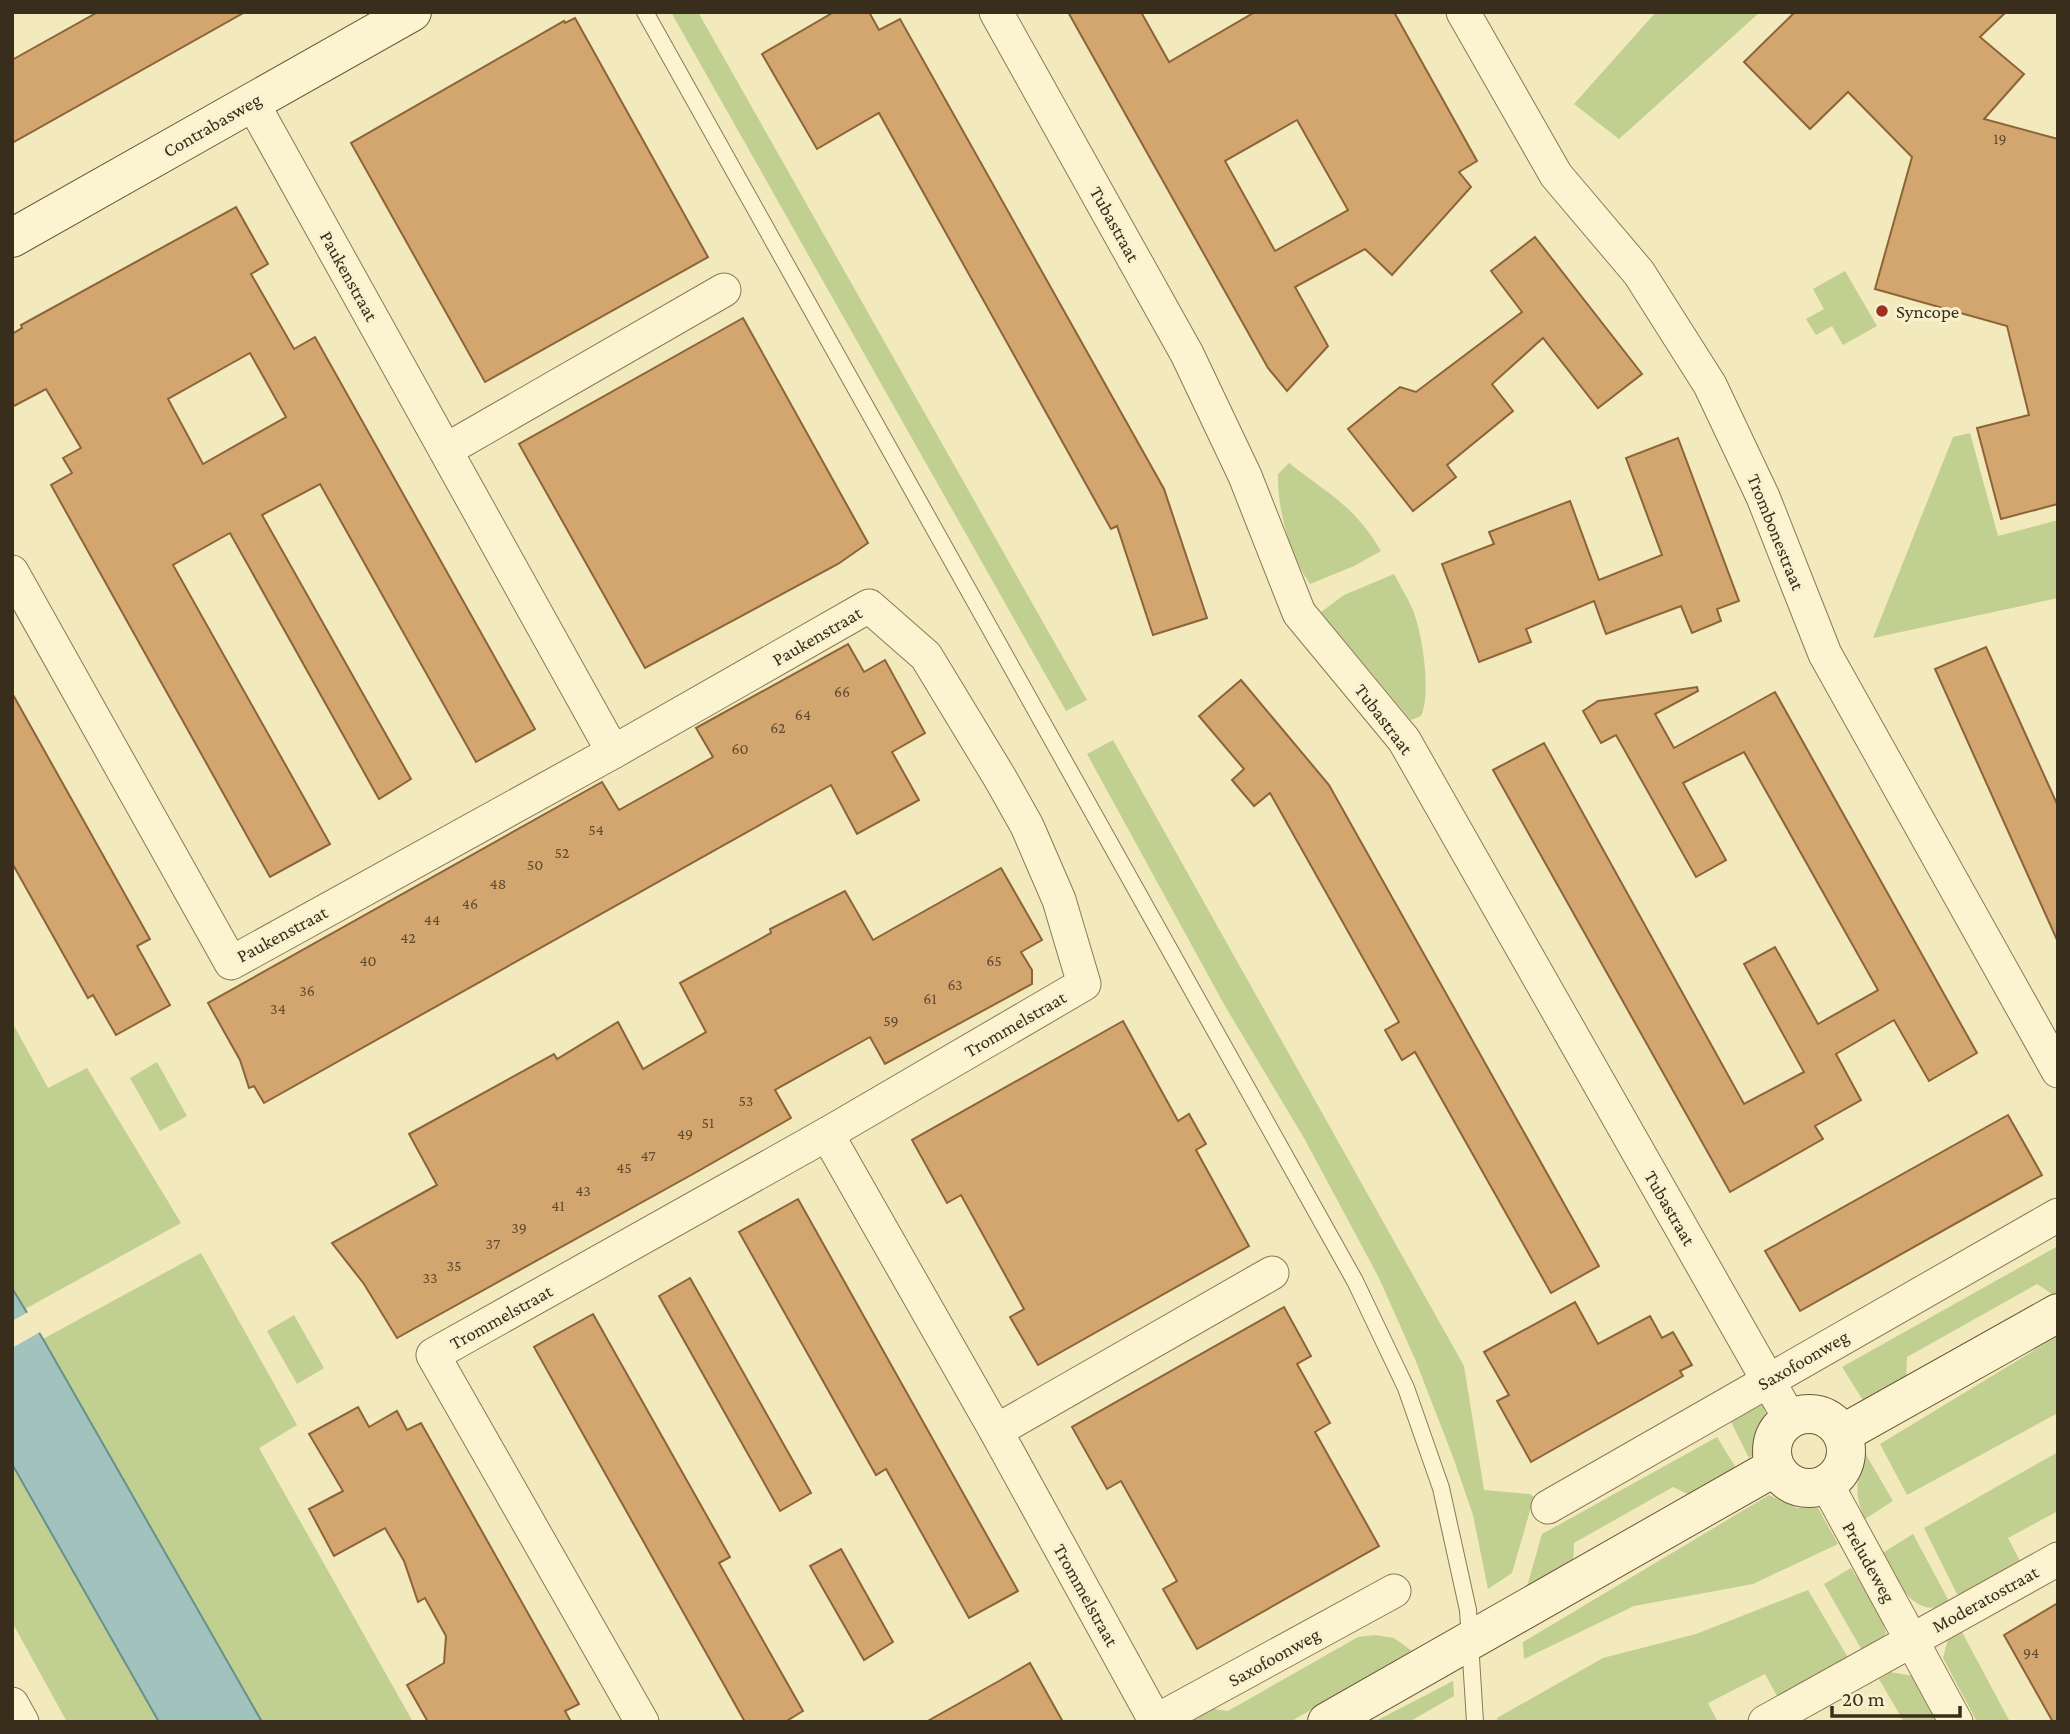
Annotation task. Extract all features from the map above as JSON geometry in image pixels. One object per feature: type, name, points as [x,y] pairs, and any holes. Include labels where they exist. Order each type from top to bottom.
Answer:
[{"type":"street","name":"Contrabasweg","points":[[12,238],[412,12]]},
{"type":"street","name":"Tubastraat","points":[[996,12],[1187,354],[1245,476],[1299,613],[1405,740],[1790,1419]]},
{"type":"street","name":"Trombonestraat","points":[[1463,12],[1556,175],[1639,273],[1710,385],[1763,497],[1825,654],[2058,1071]]},
{"type":"street","name":"Paukenstraat","points":[[252,102],[613,752]]},
{"type":"street","points":[[446,450],[724,290]]},
{"type":"street","name":"Paukenstraat","points":[[12,572],[231,963],[613,752],[869,606],[926,656],[1000,778]]},
{"type":"street","name":"Trommelstraat","points":[[642,1722],[433,1355],[827,1134],[1084,984],[1059,900],[1027,826],[1000,778]]},
{"type":"street","name":"Trommelstraat","points":[[827,1134],[996,1431],[1155,1721]]},
{"type":"street","name":"Saxofoonweg","points":[[1548,1507],[2058,1215]]},
{"type":"street","points":[[996,1431],[1272,1273]]},
{"type":"street","points":[[1842,1434],[2058,1313]]},
{"type":"street","points":[[1806,1413],[1823,1416],[1842,1434],[1846,1450],[1842,1466],[1826,1483],[1817,1487],[1797,1486],[1781,1475],[1775,1467],[1771,1449],[1773,1440],[1790,1419],[1806,1413]]},
{"type":"street","points":[[1326,1722],[1775,1467]]},
{"type":"street","name":"Preludeweg","points":[[1826,1483],[1956,1722]]},
{"type":"street","name":"Moderatostraat","points":[[1913,1640],[2058,1559]]},
{"type":"street","name":"Saxofoonweg","points":[[1155,1721],[1394,1591]]},
{"type":"street","points":[[1765,1722],[1913,1640]]},
{"type":"street","points":[[12,1704],[22,1722]]},
{"type":"lane","points":[[645,12],[1355,1281],[1406,1388],[1441,1488],[1468,1610],[1475,1722]]},
{"type":"green space","points":[[671,12],[698,12],[1087,700],[1066,711]]},
{"type":"green space","points":[[1656,12],[1760,12],[1619,139],[1574,104]]},
{"type":"green space","points":[[1845,271],[1877,326],[1843,345],[1832,326],[1816,335],[1806,319],[1824,309],[1813,289]]},
{"type":"green space","points":[[1970,433],[1998,536],[2058,520],[2058,598],[1873,638],[1953,437]]},
{"type":"green space","points":[[1289,463],[1350,511],[1381,551],[1354,566],[1310,584],[1291,546],[1280,502],[1278,474]]},
{"type":"green space","points":[[1394,574],[1414,613],[1423,654],[1426,682],[1424,707],[1421,716],[1411,720],[1321,612],[1344,595]]},
{"type":"green space","points":[[1113,740],[1464,1366],[1484,1490],[1530,1494],[1534,1497],[1512,1573],[1488,1589],[1473,1515],[1453,1457],[1415,1359],[1379,1278],[1304,1138],[1225,1006],[1087,754]]},
{"type":"green space","points":[[12,1022],[48,1088],[87,1068],[181,1223],[25,1309],[12,1288]]},
{"type":"green space","points":[[157,1062],[187,1116],[160,1131],[130,1078]]},
{"type":"green space","points":[[2058,1246],[2058,1294],[2055,1296],[2037,1284],[1907,1357],[1906,1380],[1864,1402],[1842,1367]]},
{"type":"green space","points":[[201,1253],[297,1425],[259,1448],[413,1722],[262,1722],[43,1339]]},
{"type":"green space","points":[[294,1315],[324,1368],[297,1384],[267,1331]]},
{"type":"green space","points":[[2058,1336],[2058,1413],[1907,1495],[1880,1444]]},
{"type":"green space","points":[[1762,1400],[1764,1432],[1759,1447],[1749,1458],[1730,1420]]},
{"type":"green space","points":[[1717,1437],[1736,1468],[1694,1497],[1673,1487],[1574,1543],[1573,1564],[1526,1590],[1542,1534]]},
{"type":"green space","points":[[2058,1452],[2058,1511],[2008,1538],[2021,1563],[1959,1598],[1924,1528]]},
{"type":"green space","points":[[1865,1453],[1893,1501],[1865,1519],[1857,1486]]},
{"type":"green space","points":[[12,1464],[159,1722],[67,1722],[12,1622]]},
{"type":"green space","points":[[1769,1495],[1797,1508],[1818,1508],[1838,1544],[1753,1584],[1634,1606],[1524,1659],[1523,1642]]},
{"type":"green space","points":[[1913,1534],[1950,1603],[1926,1607],[1916,1603],[1901,1586],[1881,1554]]},
{"type":"green space","points":[[1851,1568],[1880,1613],[1886,1633],[1879,1643],[1863,1652],[1824,1584]]},
{"type":"green space","points":[[1808,1590],[1850,1661],[1778,1698],[1765,1674],[1708,1703],[1718,1722],[1498,1722],[1497,1718],[1603,1658],[1696,1634]]},
{"type":"green space","points":[[1962,1632],[2010,1722],[1977,1722],[1943,1658],[1948,1639]]},
{"type":"green space","points":[[1375,1635],[1394,1638],[1412,1651],[1290,1722],[1183,1722],[1208,1708],[1228,1711],[1358,1637]]},
{"type":"green space","points":[[1890,1672],[1913,1676],[1939,1722],[1904,1722],[1879,1679]]},
{"type":"green space","points":[[1453,1681],[1454,1696],[1409,1722],[1374,1722]]},
{"type":"water","points":[[12,1288],[262,1722],[159,1722],[12,1464]]},
{"type":"pier","points":[[30,1311],[42,1331],[12,1348],[12,1321]]},
{"type":"building","points":[[98,12],[245,12],[12,143],[12,60]]},
{"type":"building","points":[[834,12],[869,12],[879,30],[900,19],[1164,489],[1207,618],[1153,635],[1117,526],[1111,529],[879,113],[817,149],[762,54]]},
{"type":"building","points":[[1068,12],[1141,12],[1169,62],[1255,12],[1394,12],[1477,161],[1459,172],[1471,187],[1392,275],[1365,249],[1295,287],[1328,346],[1287,391],[1268,368]],"holes":[[[1297,120],[1348,210],[1275,251],[1225,161]]]},
{"type":"building","points":[[1795,12],[2006,12],[1980,37],[2024,74],[1984,119],[2058,139],[2058,504],[2001,519],[1977,428],[2029,415],[2007,326],[1875,289],[1912,157],[1848,92],[1810,129],[1744,62]]},
{"type":"building","points":[[575,18],[708,257],[485,382],[351,143],[564,21],[565,23]]},
{"type":"building","points":[[236,207],[268,264],[251,274],[294,349],[315,337],[535,729],[476,762],[320,484],[262,515],[411,779],[379,799],[230,533],[173,565],[330,844],[270,877],[51,485],[72,473],[63,458],[81,448],[46,389],[12,407],[12,334],[22,328],[21,325]],"holes":[[[250,353],[286,417],[203,464],[168,399]]]},
{"type":"building","points":[[1535,237],[1642,374],[1598,408],[1543,338],[1492,384],[1513,411],[1447,465],[1456,477],[1413,511],[1348,429],[1400,387],[1416,392],[1522,312],[1491,271]]},
{"type":"building","points":[[743,318],[868,543],[838,564],[645,668],[519,444]]},
{"type":"building","points":[[1678,438],[1739,601],[1717,609],[1721,621],[1692,633],[1681,606],[1606,634],[1594,601],[1526,629],[1531,642],[1479,662],[1442,564],[1494,544],[1489,532],[1570,501],[1599,580],[1662,555],[1626,458]]},
{"type":"building","points":[[848,644],[864,672],[885,660],[925,733],[892,752],[919,800],[857,834],[831,785],[264,1103],[254,1086],[249,1088],[240,1060],[208,1003],[602,782],[619,810],[713,757],[696,728]]},
{"type":"building","points":[[1986,647],[2058,806],[2058,942],[1935,669]]},
{"type":"building","points":[[1241,680],[1329,785],[1599,1266],[1551,1293],[1415,1052],[1402,1060],[1385,1030],[1399,1022],[1270,793],[1254,806],[1232,780],[1244,769],[1199,716]]},
{"type":"building","points":[[1697,687],[1698,691],[1655,714],[1674,748],[1775,692],[1977,1053],[1929,1081],[1894,1020],[1836,1054],[1861,1100],[1815,1126],[1823,1139],[1730,1192],[1493,770],[1544,743],[1744,1104],[1804,1072],[1744,964],[1775,947],[1818,1024],[1878,990],[1744,752],[1683,783],[1726,860],[1696,877],[1616,735],[1601,743],[1583,711],[1598,701]]},
{"type":"building","points":[[12,693],[150,939],[137,946],[170,1005],[116,1035],[93,995],[88,998],[12,863]]},
{"type":"building","points":[[1001,868],[1042,940],[1021,952],[1032,970],[1032,984],[885,1064],[870,1037],[775,1090],[791,1118],[397,1338],[364,1284],[332,1243],[437,1185],[409,1134],[554,1054],[557,1059],[618,1022],[643,1069],[706,1032],[680,983],[771,933],[770,929],[845,891],[873,940]]},
{"type":"building","points":[[1123,1021],[1178,1121],[1189,1114],[1206,1144],[1196,1150],[1249,1246],[1038,1365],[1010,1317],[1024,1309],[961,1195],[947,1203],[912,1140]]},
{"type":"building","points":[[2008,1115],[2042,1175],[1800,1311],[1765,1251]]},
{"type":"building","points":[[798,1199],[1018,1591],[969,1618],[886,1469],[876,1475],[739,1232]]},
{"type":"building","points":[[690,1278],[811,1493],[780,1511],[659,1296]]},
{"type":"building","points":[[1575,1302],[1598,1344],[1650,1316],[1662,1338],[1673,1332],[1692,1365],[1680,1371],[1683,1376],[1531,1462],[1497,1401],[1509,1395],[1484,1352]]},
{"type":"building","points":[[1284,1307],[1311,1356],[1297,1364],[1330,1423],[1315,1432],[1379,1546],[1197,1649],[1163,1589],[1177,1581],[1121,1481],[1107,1489],[1072,1427]]},
{"type":"building","points":[[593,1314],[730,1557],[719,1563],[803,1711],[785,1722],[745,1722],[534,1347]]},
{"type":"building","points":[[358,1407],[369,1427],[397,1411],[407,1430],[421,1423],[579,1704],[565,1711],[571,1722],[428,1722],[407,1685],[444,1663],[446,1636],[425,1598],[418,1602],[404,1561],[385,1528],[334,1556],[309,1509],[343,1491],[309,1434]]},
{"type":"building","points":[[841,1549],[893,1642],[864,1660],[810,1566]]},
{"type":"building","points":[[2058,1603],[2058,1722],[2053,1722],[2004,1635]]},
{"type":"building","points":[[1030,1663],[1063,1722],[926,1722],[999,1681]]},
{"type":"place","name":"Syncope","points":[[1882,311]]}]
